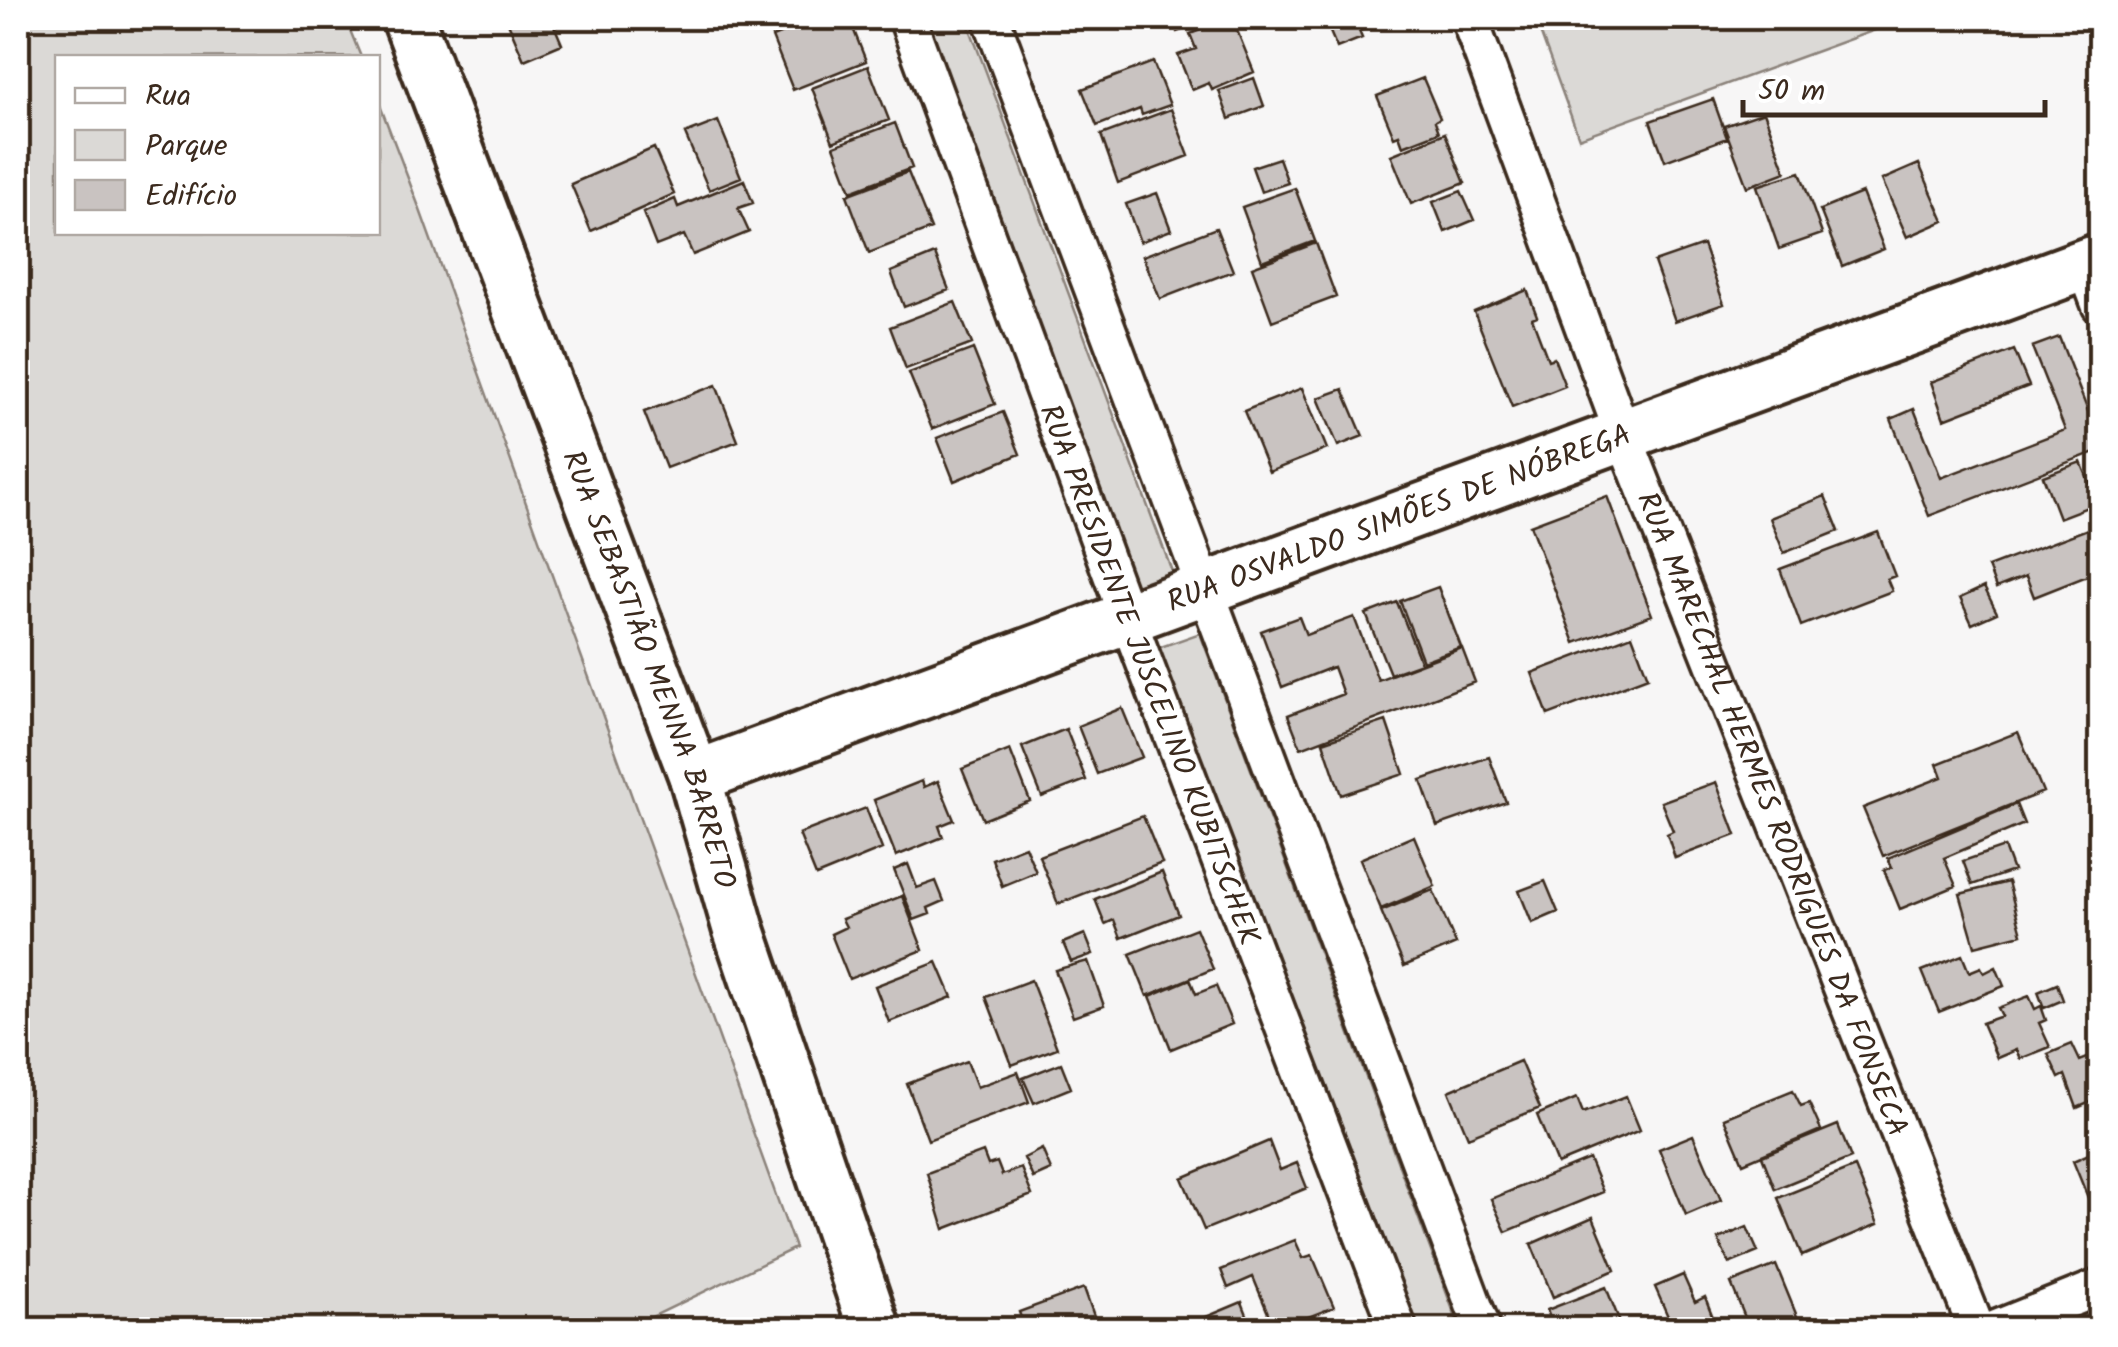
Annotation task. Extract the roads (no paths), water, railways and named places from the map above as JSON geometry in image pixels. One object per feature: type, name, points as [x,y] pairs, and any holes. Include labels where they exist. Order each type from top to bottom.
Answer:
[{"type":"main road","name":"RUA SEBASTIÃO MENNA BARRETO","points":[[408,18],[695,777],[738,926],[874,1330]]},
{"type":"main road","name":"RUA OSVALDO SIMÕES DE NÓBREGA","points":[[695,777],[1624,437],[2095,276]]},
{"type":"street","name":"RUA PRESIDENTE JUSCELINO KUBITSCHEK","points":[[907,18],[1127,617],[1400,1330]]},
{"type":"street","points":[[991,18],[1483,1330]]},
{"type":"street","name":"RUA MARECHAL HERMES RODRIGUES DA FONSECA","points":[[1468,18],[1624,437],[1976,1330]]},
{"type":"street","points":[[1993,1330],[2100,1288]]}]
